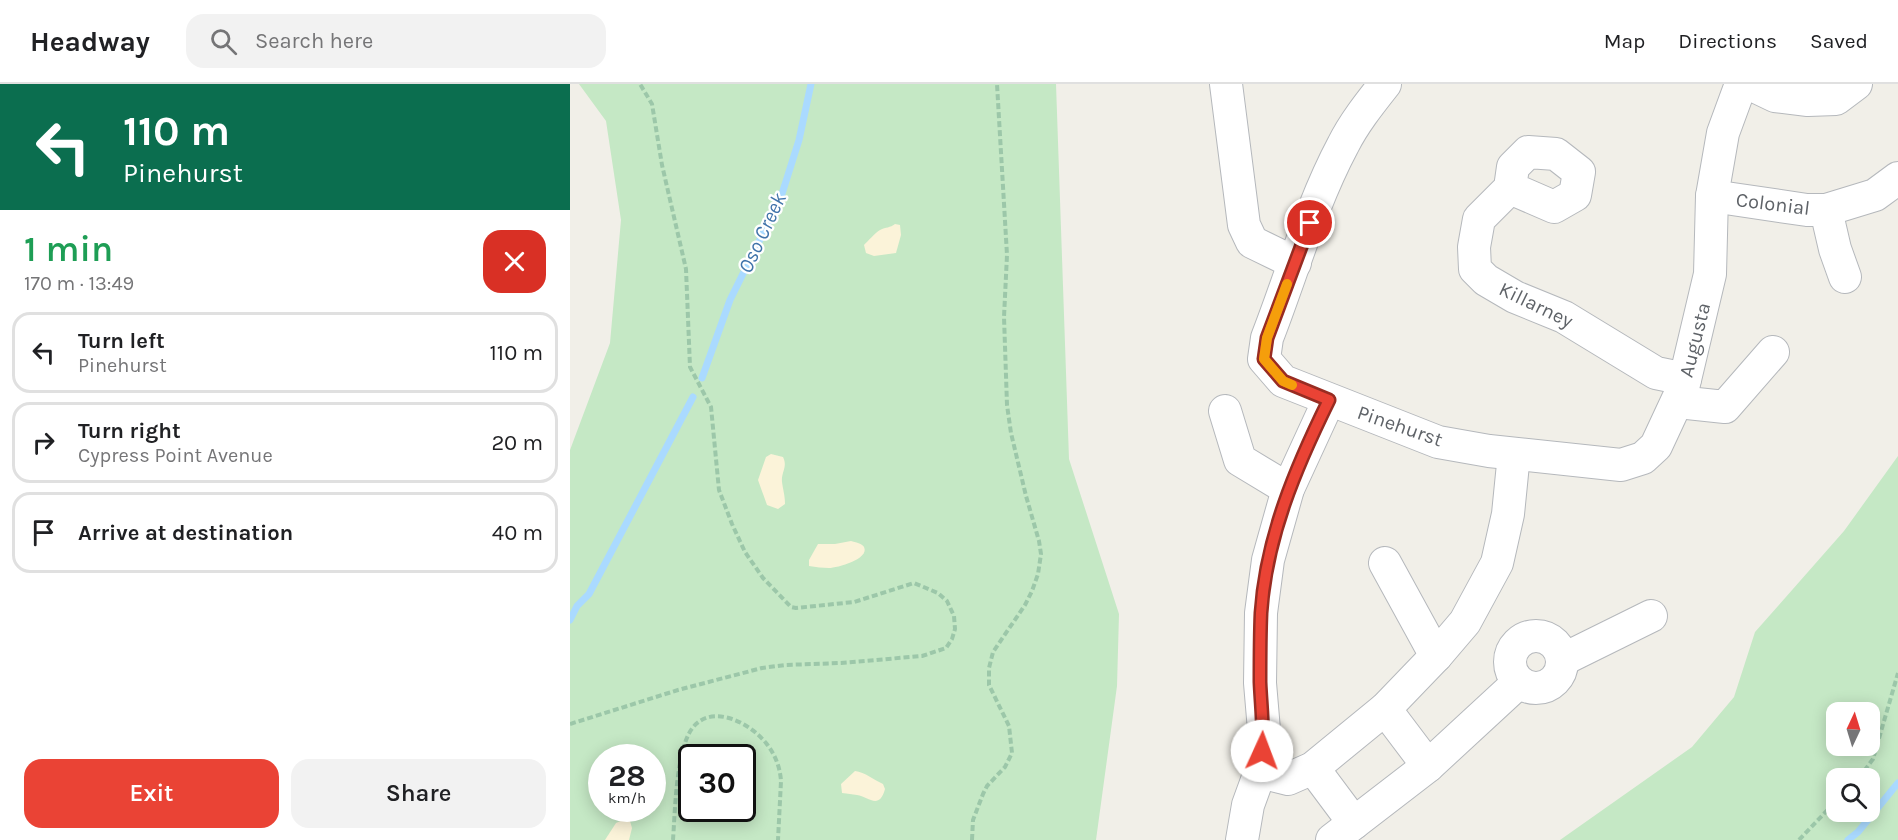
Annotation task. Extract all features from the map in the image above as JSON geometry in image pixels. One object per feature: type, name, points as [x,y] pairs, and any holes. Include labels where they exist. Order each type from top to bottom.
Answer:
[{"type":"street","points":[[1226,84],[1244,225],[1252,242],[1296,263],[1325,183],[1343,144],[1361,115],[1385,84]]},
{"type":"street","name":"Augusta","points":[[1514,454],[1621,465],[1643,458],[1656,446],[1681,390],[1710,274],[1712,196],[1723,133],[1741,84]]},
{"type":"street","points":[[1750,84],[1775,96],[1808,100],[1836,99],[1856,84]]},
{"type":"street","name":"Colonial","points":[[1712,196],[1807,210],[1826,210],[1875,195],[1898,178]]},
{"type":"street","name":"Killarney","points":[[1510,188],[1479,219],[1474,247],[1475,269],[1496,286],[1515,297],[1564,317],[1681,390]]},
{"type":"street","points":[[1826,210],[1835,249],[1845,277]]},
{"type":"street","name":"Pinehurst","points":[[1296,263],[1267,338],[1264,359],[1283,381],[1438,442],[1514,454]]},
{"type":"street","points":[[1681,390],[1725,407],[1773,352]]},
{"type":"street","points":[[1242,840],[1248,805],[1260,772],[1264,730],[1260,683],[1261,613],[1268,560],[1288,489],[1329,400]]},
{"type":"street","points":[[1224,411],[1240,460],[1288,489]]},
{"type":"street","points":[[1260,772],[1288,779],[1313,768],[1385,710],[1465,622],[1497,563],[1509,514],[1514,454]]},
{"type":"street","points":[[1385,563],[1436,656]]},
{"type":"street","points":[[1562,660],[1651,616]]},
{"type":"street","points":[[1534,636],[1546,638],[1553,643],[1560,652],[1562,660],[1560,673],[1555,680],[1538,688],[1526,687],[1519,682],[1512,674],[1510,657],[1514,648],[1534,636]]},
{"type":"street","points":[[1313,768],[1343,832],[1428,766],[1519,682]]},
{"type":"street","points":[[1385,710],[1428,766]]},
{"type":"path","points":[[570,724],[678,690],[762,668],[892,659],[932,653],[946,648],[955,629],[954,616],[947,601],[938,593],[914,583],[854,602],[804,609],[791,607],[763,578],[745,552],[719,490],[711,407],[690,367],[686,269],[662,165],[652,104],[640,84]]},
{"type":"path","points":[[972,840],[974,820],[983,794],[987,786],[1005,767],[1012,753],[1010,726],[989,685],[988,668],[993,652],[1032,591],[1038,574],[1041,554],[1013,444],[1007,405],[1004,317],[1007,255],[997,84]]},
{"type":"path","points":[[1866,768],[1873,759],[1898,673]]},
{"type":"path","points":[[673,840],[679,778],[687,738],[699,721],[720,716],[745,725],[766,742],[774,756],[781,781],[778,840]]},
{"type":"path","points":[[1799,840],[1826,812]]},
{"type":"green space","points":[[579,84],[1056,84],[1069,459],[1119,614],[1117,686],[1096,840],[570,840],[570,450],[610,343],[621,220],[606,121]]},
{"type":"green space","points":[[1898,456],[1898,840],[1560,840],[1692,747],[1734,697],[1755,632],[1844,531]]},
{"type":"sand","points":[[895,224],[900,225],[901,235],[896,253],[874,256],[866,253],[864,245],[872,237],[880,230]]},
{"type":"sand","points":[[771,454],[783,457],[785,464],[782,478],[785,504],[778,509],[767,505],[758,480],[766,457]]},
{"type":"sand","points":[[851,541],[864,547],[865,551],[858,559],[833,568],[809,566],[809,560],[818,544]]},
{"type":"sand","points":[[855,771],[866,774],[883,784],[885,789],[880,799],[873,801],[861,796],[842,793],[841,784]]},
{"type":"sand","points":[[630,822],[632,828],[629,840],[605,840],[616,823]]},
{"type":"waterway","name":"Oso Creek","points":[[702,378],[730,300],[781,197],[799,140],[811,84]]},
{"type":"waterway","name":"Oso Creek","points":[[570,620],[577,606],[589,594],[693,397]]},
{"type":"waterway","points":[[1848,840],[1858,832],[1898,783]]},
{"type":"slow traffic","points":[[1287,284],[1267,338],[1264,359],[1283,381],[1292,385]]},
{"type":"route","points":[[1262,751],[1264,730],[1260,683],[1261,613],[1268,560],[1288,489],[1329,400],[1283,381],[1264,359],[1267,338],[1310,223]]}]
